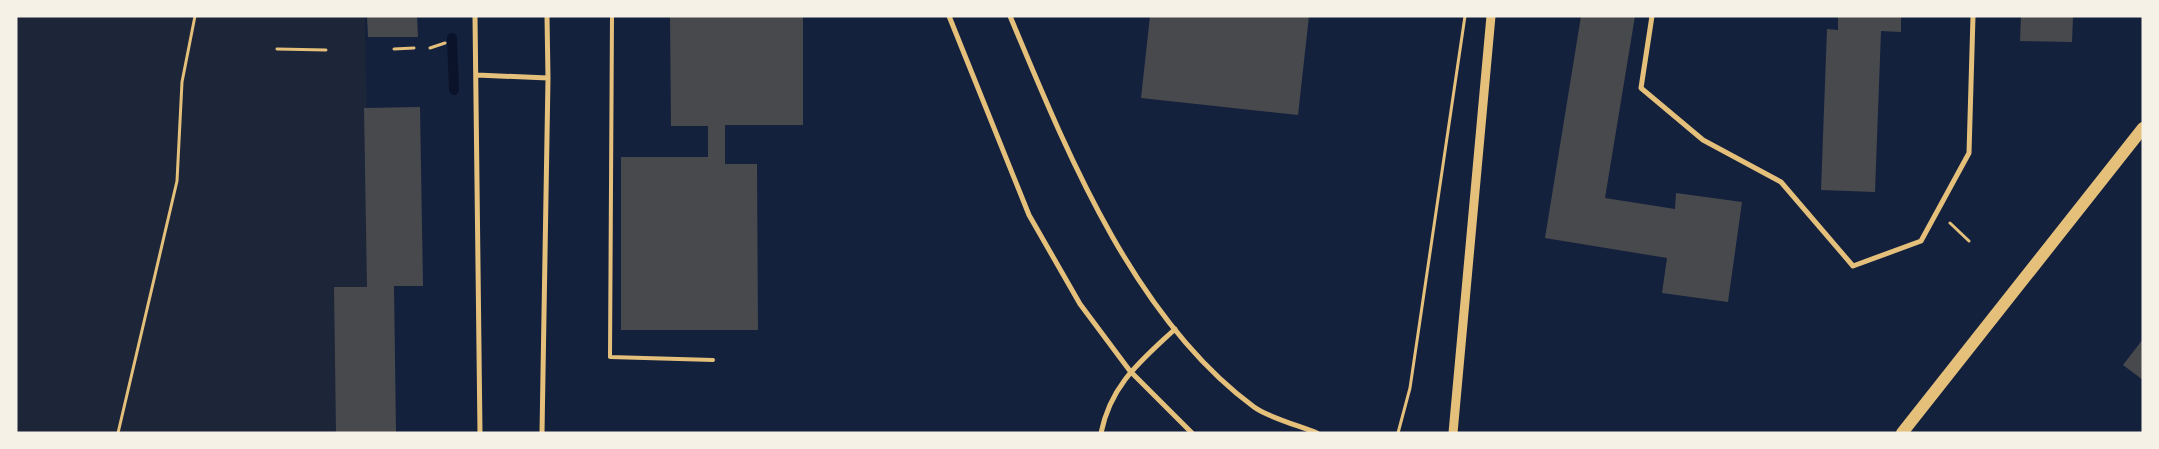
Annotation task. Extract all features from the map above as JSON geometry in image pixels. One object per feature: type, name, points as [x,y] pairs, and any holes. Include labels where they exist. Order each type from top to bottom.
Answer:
[{"type":"main road","points":[[1902,433],[2143,128]]},
{"type":"street","points":[[475,16],[480,433]]},
{"type":"street","points":[[542,433],[548,78],[547,16]]},
{"type":"street","points":[[949,16],[1029,215],[1080,304],[1130,371],[1192,433]]},
{"type":"street","points":[[1010,16],[1082,182],[1150,298],[1198,358],[1255,408],[1317,433]]},
{"type":"street","points":[[1453,433],[1491,16]]},
{"type":"street","points":[[1652,16],[1641,88],[1703,140],[1781,182],[1853,266],[1921,240],[1968,153],[1973,16]]},
{"type":"street","points":[[477,75],[548,78]]},
{"type":"street","points":[[1101,433],[1104,419],[1130,371],[1175,330]]},
{"type":"lane","points":[[612,16],[610,357],[714,360]]},
{"type":"path","points":[[118,433],[177,181],[182,82],[195,16]]},
{"type":"path","points":[[1398,433],[1410,388],[1465,16]]},
{"type":"path","points":[[430,48],[445,43]]},
{"type":"path","points":[[277,48],[326,50]]},
{"type":"path","points":[[394,49],[414,48]]},
{"type":"shaded area","points":[[16,16],[365,16],[372,433],[16,433]]},
{"type":"building","points":[[367,16],[417,16],[418,37],[368,37]]},
{"type":"building","points":[[670,16],[803,16],[803,125],[725,125],[725,164],[757,164],[758,330],[621,330],[621,157],[708,157],[708,126],[671,126]]},
{"type":"building","points":[[1150,16],[1309,16],[1298,115],[1141,98]]},
{"type":"building","points":[[1581,16],[1635,16],[1605,198],[1675,209],[1676,193],[1742,202],[1728,302],[1662,293],[1667,258],[1545,238]]},
{"type":"building","points":[[1838,16],[1901,16],[1901,32],[1881,31],[1875,192],[1821,190],[1827,29],[1838,30]]},
{"type":"building","points":[[2021,16],[2073,16],[2072,42],[2020,41]]},
{"type":"building","points":[[420,107],[423,286],[394,286],[396,433],[336,433],[334,287],[367,287],[364,108]]},
{"type":"building","points":[[2143,339],[2143,380],[2123,365]]},
{"type":"waterway","points":[[452,38],[454,90]]}]
